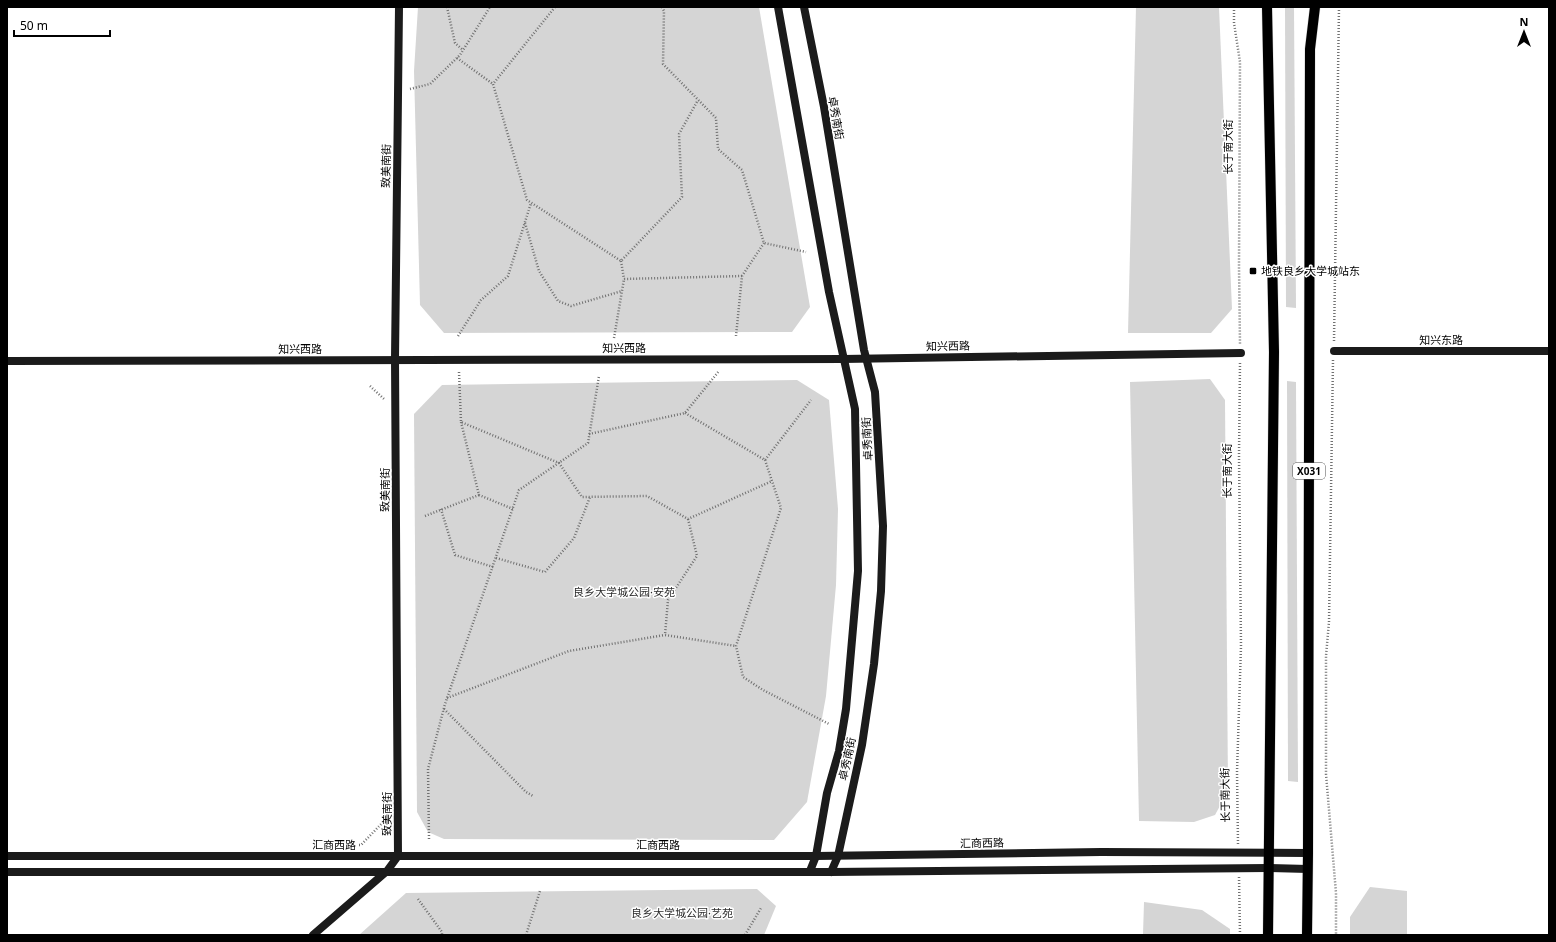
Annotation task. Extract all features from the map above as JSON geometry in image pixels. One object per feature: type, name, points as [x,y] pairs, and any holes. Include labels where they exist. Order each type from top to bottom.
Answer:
[{"type":"main road","points":[[1268,7],[1274,352],[1268,935]]},
{"type":"main road","name":"X031","points":[[1307,935],[1310,49],[1315,7]]},
{"type":"street","name":"致美南街","points":[[398,856],[395,359],[399,7]]},
{"type":"street","name":"卓秀南街","points":[[778,7],[829,292],[855,409],[858,571],[846,709],[839,751],[828,793],[816,856],[810,871]]},
{"type":"street","name":"卓秀南街","points":[[804,7],[824,107],[864,350],[867,358],[875,400],[882,526],[881,591],[874,664],[862,745],[838,856],[831,872]]},
{"type":"street","name":"知兴东路","points":[[1334,351],[1549,351]]},
{"type":"street","name":"知兴西路","points":[[7,361],[843,359],[1241,353]]},
{"type":"street","name":"汇商西路","points":[[7,856],[838,856],[1238,852],[1308,853]]},
{"type":"street","points":[[313,935],[387,871],[398,856]]},
{"type":"street","points":[[7,872],[831,872],[1239,868],[1308,869]]},
{"type":"path","points":[[447,7],[455,43],[463,50]]},
{"type":"path","points":[[410,89],[430,84],[457,58],[490,7]]},
{"type":"path","points":[[493,84],[555,7]]},
{"type":"path","points":[[662,7],[664,11],[663,64],[716,118],[718,149],[742,170],[764,243]]},
{"type":"path","name":"长于南大街","points":[[1234,7],[1234,23],[1240,62],[1239,267],[1241,353],[1239,464],[1241,646],[1237,772],[1238,852]]},
{"type":"path","points":[[1336,935],[1336,893],[1326,774],[1326,672],[1329,614],[1339,7]]},
{"type":"path","points":[[457,58],[493,84],[527,200],[620,261],[624,279],[614,338]]},
{"type":"path","points":[[620,261],[682,197],[679,134],[698,100]]},
{"type":"path","points":[[458,336],[481,300],[508,276],[531,203]]},
{"type":"path","points":[[525,222],[539,271],[558,301],[571,306],[622,291]]},
{"type":"path","points":[[764,243],[806,252]]},
{"type":"path","points":[[736,336],[742,276],[764,243]]},
{"type":"path","points":[[624,279],[742,276]]},
{"type":"path","points":[[589,434],[685,413],[719,371]]},
{"type":"path","points":[[459,372],[461,422],[479,495]]},
{"type":"path","points":[[430,839],[428,769],[447,698],[519,490],[588,443],[599,376]]},
{"type":"path","points":[[370,386],[384,398],[384,406]]},
{"type":"path","points":[[765,460],[811,400]]},
{"type":"path","points":[[685,413],[765,460],[781,508],[736,646],[743,677],[763,690],[829,724]]},
{"type":"path","points":[[461,422],[559,463],[582,497],[647,496],[688,519],[697,556],[668,600],[665,635]]},
{"type":"path","points":[[688,519],[772,481]]},
{"type":"path","points":[[425,516],[479,495],[513,509]]},
{"type":"path","points":[[496,558],[545,572],[574,538],[590,497]]},
{"type":"path","points":[[441,510],[455,555],[493,567]]},
{"type":"path","points":[[447,698],[569,651],[665,635],[736,646]]},
{"type":"path","points":[[444,709],[526,792],[533,796]]},
{"type":"path","points":[[353,845],[361,845],[387,820],[387,812]]},
{"type":"path","points":[[1239,868],[1240,935]]},
{"type":"path","points":[[526,935],[540,891]]},
{"type":"path","points":[[418,899],[442,932],[442,935]]},
{"type":"path","points":[[745,935],[761,908]]},
{"type":"green space","points":[[418,7],[759,7],[810,307],[792,332],[444,333],[420,305],[414,71]]},
{"type":"green space","points":[[1136,7],[1219,7],[1232,309],[1211,333],[1128,333]]},
{"type":"green space","points":[[1285,7],[1294,7],[1296,308],[1286,307]]},
{"type":"green space","points":[[1210,379],[1225,400],[1228,791],[1215,815],[1194,822],[1139,821],[1130,382]]},
{"type":"green space","name":"良乡大学城公园·安苑","points":[[797,380],[829,400],[838,509],[836,585],[826,696],[807,802],[774,840],[444,839],[428,832],[417,812],[414,414],[442,385]]},
{"type":"green space","points":[[1287,381],[1296,382],[1298,782],[1288,781]]},
{"type":"green space","points":[[1370,887],[1407,891],[1407,935],[1350,935],[1350,917]]},
{"type":"green space","name":"良乡大学城公园·艺苑","points":[[757,889],[776,906],[764,935],[359,935],[406,893]]},
{"type":"green space","points":[[1144,902],[1202,910],[1230,929],[1230,935],[1143,935]]},
{"type":"place","name":"地铁良乡大学城站东","points":[[1253,271]]}]
